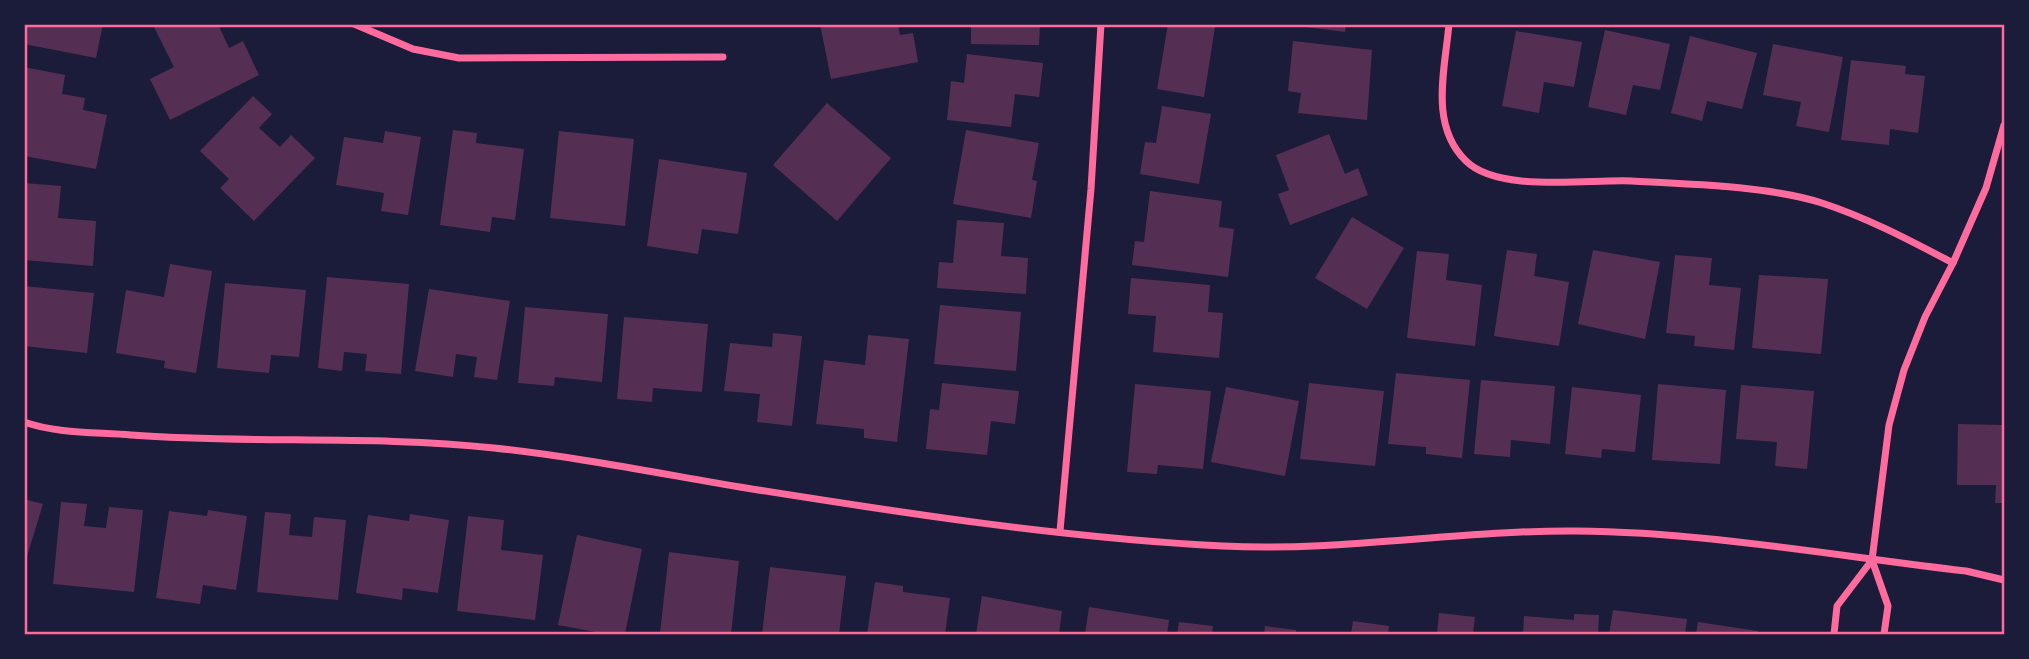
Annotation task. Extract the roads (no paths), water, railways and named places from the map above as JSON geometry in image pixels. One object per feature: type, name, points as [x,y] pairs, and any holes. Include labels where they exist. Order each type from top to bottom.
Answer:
[{"type":"street","points":[[354,24],[413,49],[459,58],[723,57]]},
{"type":"street","points":[[1060,531],[1091,188],[1101,24]]},
{"type":"street","points":[[1449,24],[1442,103],[1444,125],[1453,146],[1468,163],[1488,175],[1517,180],[1631,181],[1773,193],[1821,202],[1867,219],[1953,263]]},
{"type":"street","points":[[1884,635],[1888,606],[1872,560],[1889,425],[1904,370],[1925,317],[1953,263],[1986,188],[2004,125]]},
{"type":"street","points":[[24,422],[58,430],[184,439],[392,440],[494,448],[852,505],[1060,531],[1220,546],[1280,547],[1476,532],[1578,531],[1686,536],[2004,580]]},
{"type":"street","points":[[1834,635],[1837,606],[1872,560]]}]
